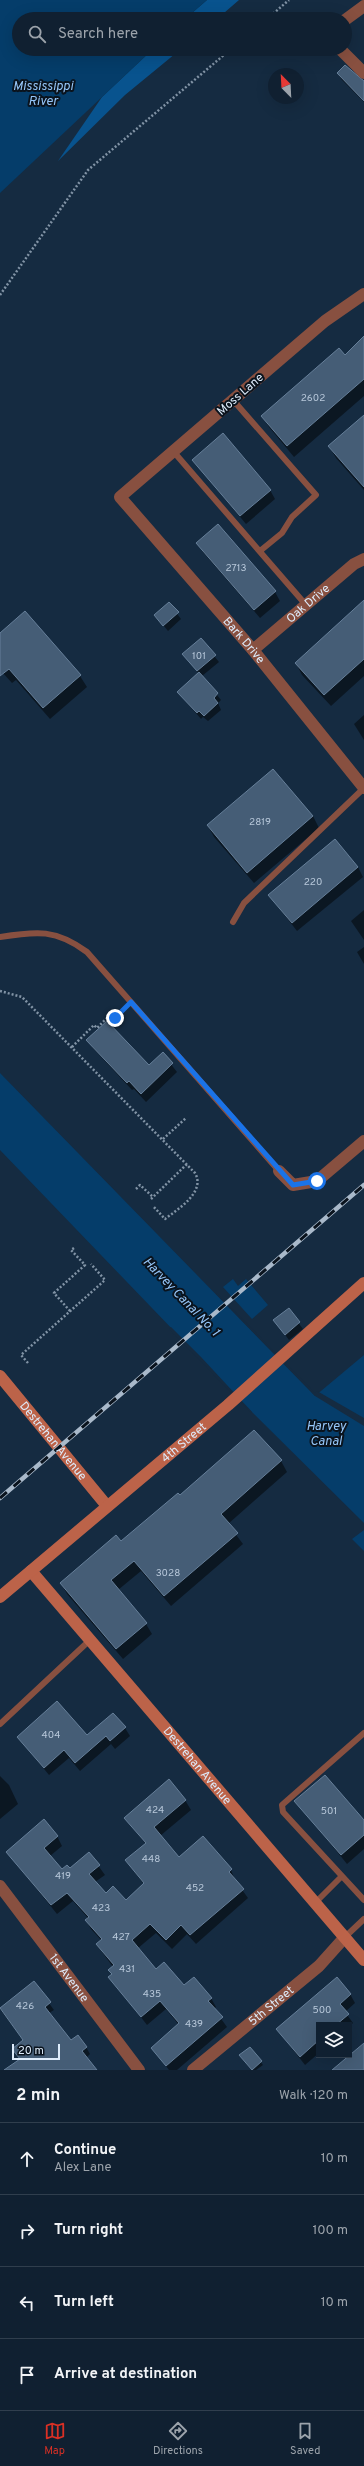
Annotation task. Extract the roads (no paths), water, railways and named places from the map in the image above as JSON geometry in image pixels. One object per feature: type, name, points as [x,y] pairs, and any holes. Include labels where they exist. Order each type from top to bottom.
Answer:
[{"type":"main road","name":"4th Street","points":[[0,1597],[228,1405],[364,1283]]},
{"type":"main road","name":"Destrehan Avenue","points":[[0,1376],[107,1506]]},
{"type":"main road","name":"Destrehan Avenue","points":[[31,1571],[364,1960]]},
{"type":"street","points":[[352,15],[364,6]]},
{"type":"street","points":[[347,56],[364,73]]},
{"type":"street","name":"Moss Lane","points":[[120,497],[325,321],[364,294]]},
{"type":"street","name":"Bark Drive","points":[[120,497],[253,650],[364,788]]},
{"type":"street","name":"Oak Drive","points":[[253,650],[354,564],[364,559]]},
{"type":"street","points":[[279,1171],[293,1185],[317,1181],[364,1141]]},
{"type":"street","name":"1st Avenue","points":[[0,1886],[139,2070]]},
{"type":"street","name":"5th Street","points":[[193,2070],[318,1966],[345,1937]]},
{"type":"lane","points":[[233,400],[316,495],[292,517],[282,533],[260,551]]},
{"type":"lane","points":[[173,451],[306,605]]},
{"type":"lane","points":[[233,922],[244,903],[364,788]]},
{"type":"lane","points":[[0,937],[30,932],[51,933],[71,940],[87,952],[279,1171]]},
{"type":"lane","points":[[0,1724],[90,1640]]},
{"type":"lane","points":[[364,1732],[282,1804],[283,1812],[364,1900]]},
{"type":"lane","points":[[315,1903],[342,1876]]},
{"type":"lane","points":[[345,1937],[364,1919]]},
{"type":"water","name":"Mississippi River","points":[[0,0],[207,0],[193,12],[12,12],[12,56],[146,56],[0,193]]},
{"type":"water","name":"Harvey Canal","points":[[0,1073],[315,1396],[364,1355],[364,1523],[252,1412],[0,1150]]},
{"type":"water","points":[[233,1279],[238,1286],[246,1279],[268,1305],[252,1319],[223,1287]]},
{"type":"water","points":[[364,1530],[364,1551],[352,1539]]},
{"type":"railway","points":[[0,1498],[364,1185]]},
{"type":"water label","name":"Harvey Canal No. 1","points":[[182,1296]]}]
